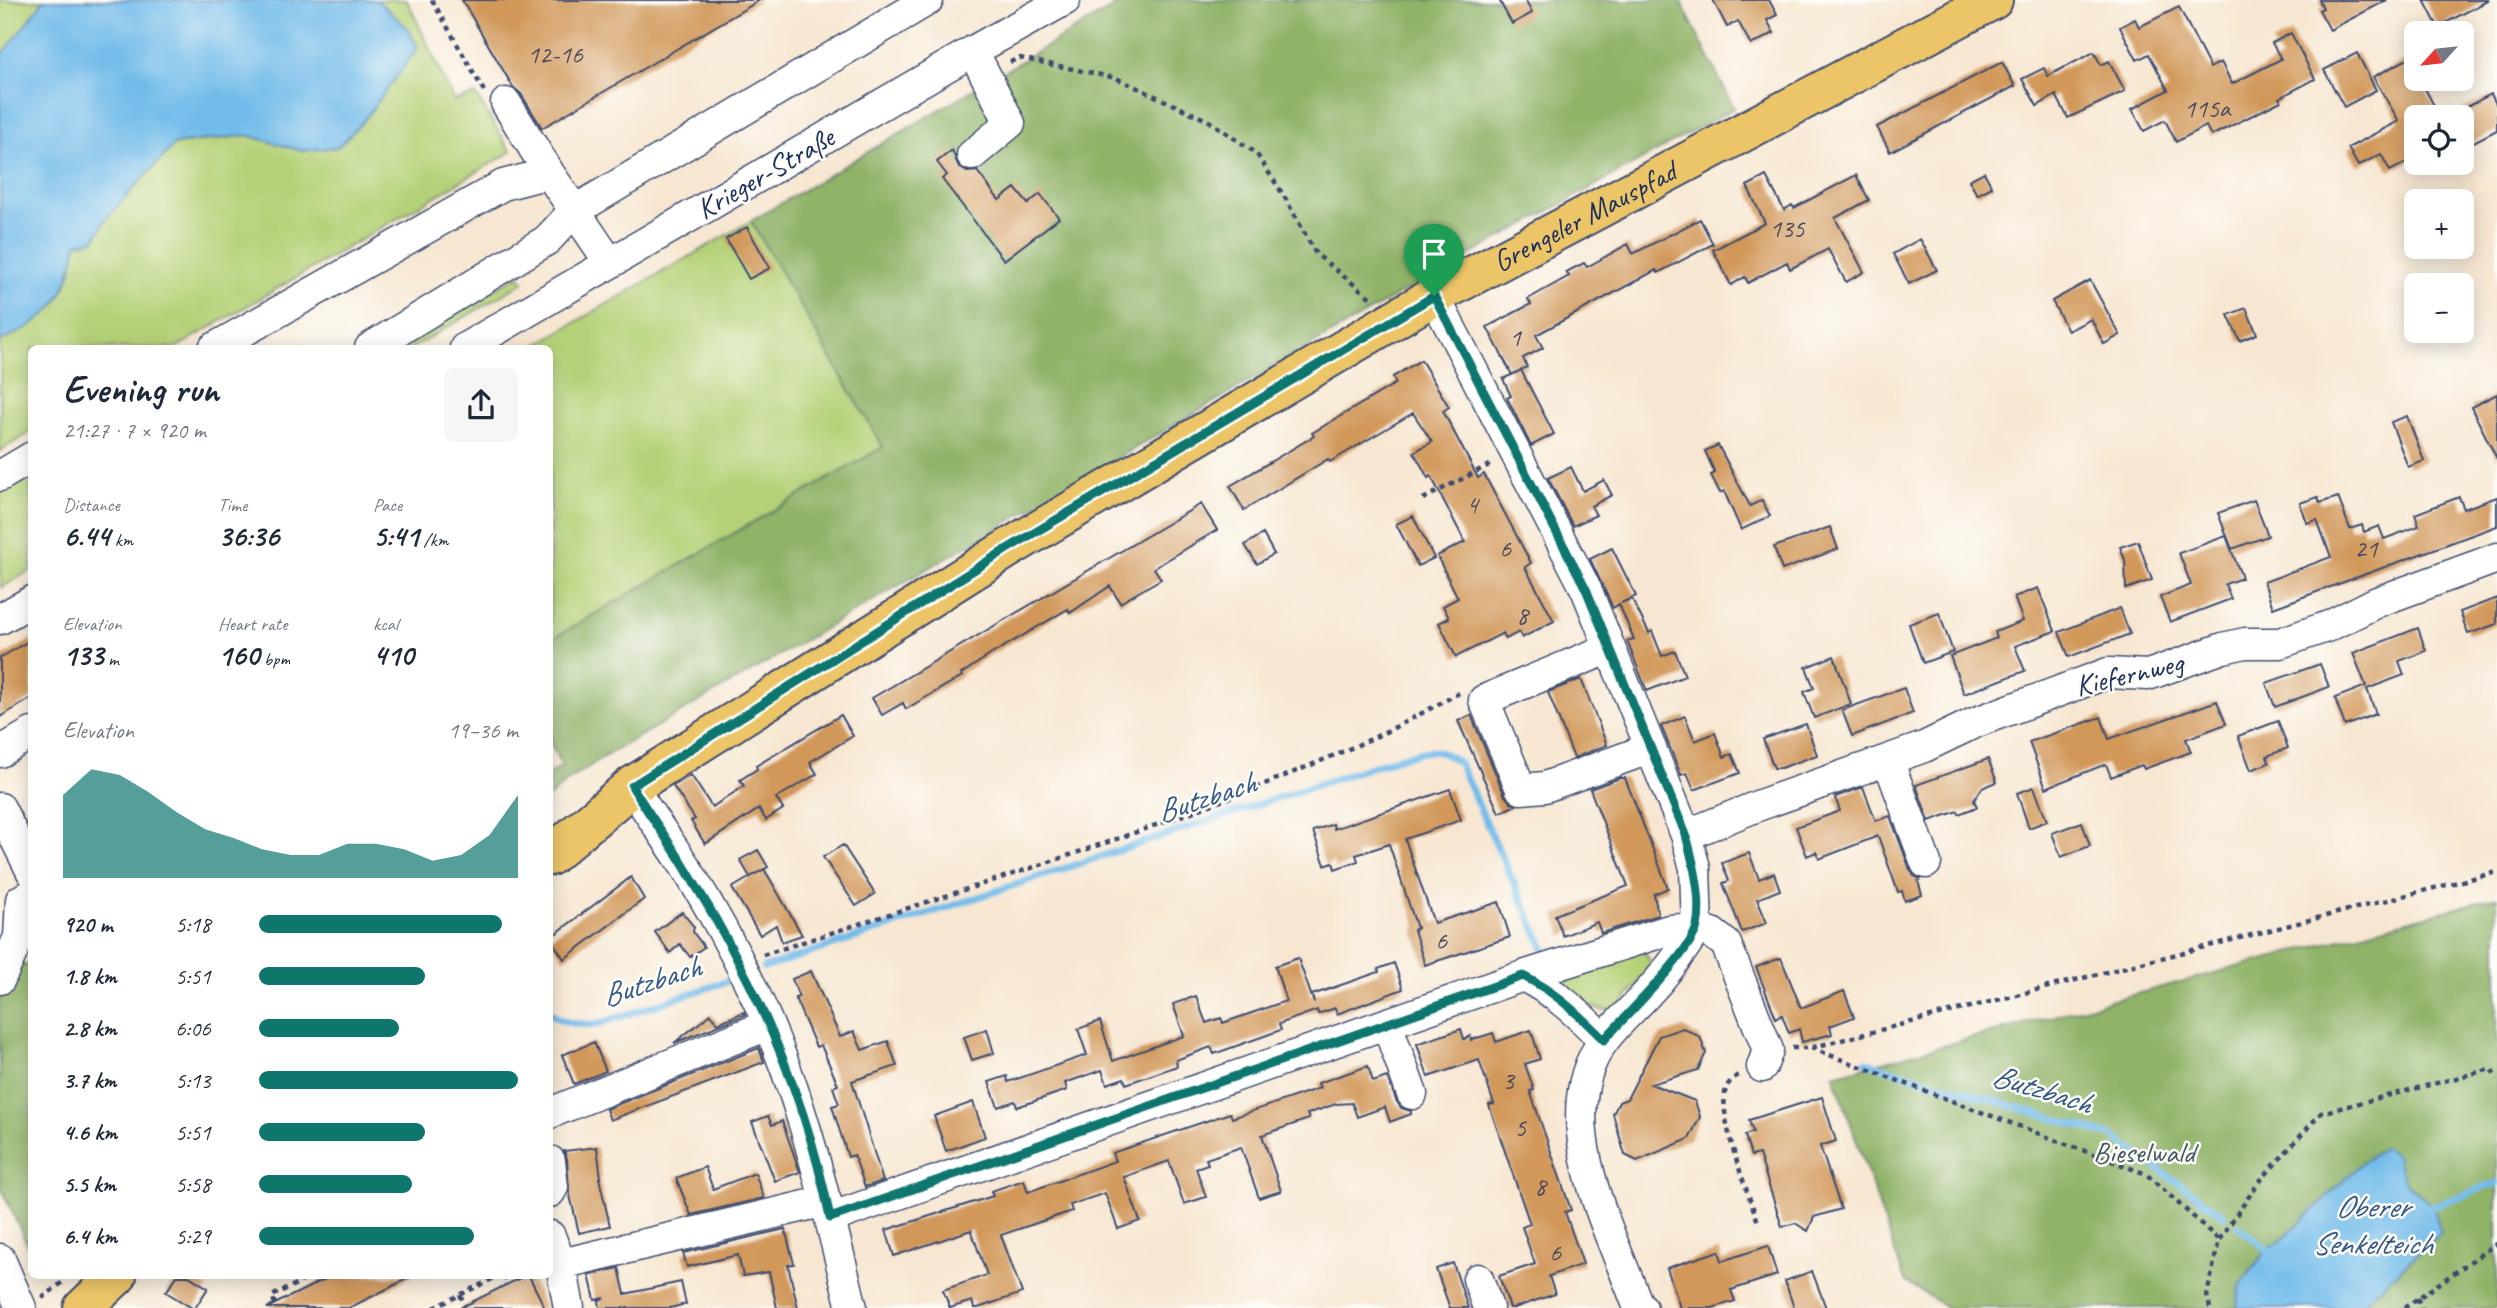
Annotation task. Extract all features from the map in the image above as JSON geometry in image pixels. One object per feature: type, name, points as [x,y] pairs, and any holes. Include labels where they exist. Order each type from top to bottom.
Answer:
[{"type":"main road","name":"Grengeler Mauspfad","points":[[553,853],[632,786],[1007,549],[1434,296],[1993,0]]},
{"type":"main road","points":[[83,1308],[114,1279]]},
{"type":"street","points":[[375,345],[547,240],[574,211],[928,0]]},
{"type":"street","name":"Krieger-Straße","points":[[470,345],[610,263],[978,61],[1065,0]]},
{"type":"street","points":[[972,155],[1010,123],[978,61]]},
{"type":"street","points":[[506,103],[610,263]]},
{"type":"street","points":[[219,345],[503,186],[549,173]]},
{"type":"street","points":[[1434,296],[1586,589],[1686,835],[1695,868],[1697,928],[1676,960],[1604,1040],[1592,1059],[1583,1096],[1581,1128],[1587,1168],[1630,1306]]},
{"type":"street","points":[[0,476],[28,459]]},
{"type":"street","name":"Kiefernweg","points":[[1686,835],[1760,805],[1888,761],[1973,723],[2108,673],[2148,676],[2223,648],[2245,643],[2280,643],[2329,625],[2377,602],[2497,558]]},
{"type":"street","points":[[0,619],[28,603]]},
{"type":"street","points":[[1610,648],[1483,700],[1521,789],[1545,787],[1651,748]]},
{"type":"street","points":[[0,752],[28,735]]},
{"type":"street","points":[[1888,761],[1926,863]]},
{"type":"street","points":[[632,786],[688,871],[739,961],[768,1025],[800,1106],[852,1308]]},
{"type":"street","points":[[0,808],[28,864]]},
{"type":"street","points":[[0,979],[19,937],[21,900],[28,897]]},
{"type":"street","points":[[561,1264],[828,1209],[1387,1024],[1523,976],[1669,930],[1697,928],[1713,933],[1726,944],[1765,1059]]},
{"type":"street","points":[[1523,976],[1542,985],[1570,1005],[1604,1040]]},
{"type":"street","points":[[1387,1024],[1412,1094]]},
{"type":"street","points":[[553,1112],[768,1025]]},
{"type":"street","points":[[553,1244],[561,1264],[569,1308]]},
{"type":"street","points":[[0,1259],[29,1305]]},
{"type":"street","points":[[1478,1279],[1488,1308]]},
{"type":"path","points":[[432,0],[485,93],[506,103]]},
{"type":"path","points":[[978,61],[999,68],[1020,58],[1116,78],[1209,121],[1256,153],[1284,196],[1316,254],[1375,301]]},
{"type":"path","points":[[1423,499],[1515,452]]},
{"type":"path","points":[[739,961],[1101,845],[1236,795],[1364,742],[1463,691]]},
{"type":"path","points":[[2219,1240],[2146,1174],[1810,1048],[2497,872]]},
{"type":"path","points":[[1758,1222],[1725,1117],[1724,1098],[1731,1080],[1765,1059]]},
{"type":"path","points":[[2210,1308],[2207,1295],[2219,1240],[2225,1229],[2259,1182],[2321,1113],[2497,1067]]},
{"type":"path","points":[[2491,1069],[2497,1079]]},
{"type":"path","points":[[2404,1308],[2497,1243]]},
{"type":"path","points":[[29,1305],[68,1279]]},
{"type":"path","points":[[275,1304],[272,1296],[306,1279]]},
{"type":"path","points":[[314,1279],[316,1283]]},
{"type":"path","points":[[435,1308],[495,1279]]},
{"type":"path","points":[[503,1279],[507,1284]]},
{"type":"path","points":[[460,1295],[465,1305]]},
{"type":"path","points":[[2417,1298],[2422,1308]]},
{"type":"green space","points":[[0,0],[44,0],[0,58]]},
{"type":"green space","points":[[377,0],[407,0],[454,101],[476,95],[511,152],[180,345],[28,345],[28,434],[0,451],[0,341],[33,324],[55,305],[68,279],[77,243],[94,240],[107,217],[175,144],[248,135],[302,151],[338,146],[364,120],[417,48]]},
{"type":"green space","points":[[1125,0],[1680,0],[1734,108],[1382,304],[604,757],[567,781],[553,794],[553,771],[562,766],[553,749],[553,638],[883,447],[751,221]]},
{"type":"green space","points":[[751,221],[883,447],[553,638],[553,345],[536,345]]},
{"type":"green space","points":[[519,275],[524,282],[417,345],[398,345]]},
{"type":"green space","points":[[28,473],[28,572],[1,588],[0,491]]},
{"type":"green space","name":"Bieselwald","points":[[2497,897],[2497,1308],[2357,1308],[2441,1233],[2433,1206],[2405,1182],[2400,1170],[2364,1161],[2281,1241],[2267,1249],[2240,1286],[2237,1308],[1948,1308],[1905,1281],[1834,1075]]},
{"type":"green space","points":[[0,937],[15,965],[28,965],[28,1246],[0,1186]]},
{"type":"green space","points":[[1643,950],[1651,968],[1617,1009],[1593,1007],[1559,985],[1556,973]]},
{"type":"water","points":[[44,0],[377,0],[407,27],[418,48],[364,120],[338,147],[302,151],[247,135],[175,144],[107,217],[94,240],[77,243],[68,279],[54,305],[33,324],[0,341],[0,58]]},
{"type":"water","name":"Oberer Senkelteich","points":[[2385,1147],[2396,1155],[2405,1182],[2433,1206],[2441,1233],[2357,1308],[2237,1308],[2240,1286],[2267,1249],[2281,1241],[2364,1161]]},
{"type":"building","points":[[462,0],[760,0],[542,128],[521,94],[513,87]]},
{"type":"building","points":[[1499,0],[1525,0],[1532,13],[1512,24]]},
{"type":"building","points":[[1713,0],[1769,0],[1777,15],[1767,20],[1774,33],[1751,45],[1738,21],[1727,27]]},
{"type":"building","points":[[2319,0],[2387,0],[2330,30],[2319,10],[2323,8]]},
{"type":"building","points":[[2424,0],[2489,0],[2449,21],[2435,21]]},
{"type":"building","points":[[2179,7],[2210,68],[2221,62],[2232,84],[2281,59],[2272,43],[2291,33],[2315,79],[2279,98],[2281,101],[2211,136],[2206,126],[2176,142],[2165,120],[2144,131],[2132,109],[2168,90],[2149,54],[2137,60],[2120,27],[2135,19],[2139,27]]},
{"type":"building","points":[[2094,52],[2101,65],[2109,61],[2125,91],[2068,118],[2056,95],[2037,106],[2022,79],[2044,68],[2048,76]]},
{"type":"building","points":[[2357,53],[2376,90],[2344,107],[2324,70]]},
{"type":"building","points":[[2404,61],[2404,91],[2426,91],[2434,105],[2404,105],[2404,164],[2390,171],[2381,154],[2358,166],[2348,148],[2399,121],[2373,77]]},
{"type":"building","points":[[2002,62],[2015,86],[1890,152],[1877,127]]},
{"type":"building","points":[[2491,94],[2497,106],[2497,130],[2474,142],[2474,105],[2470,105]]},
{"type":"building","points":[[952,150],[959,167],[967,172],[977,171],[999,200],[1015,188],[1028,204],[1040,194],[1059,218],[1004,260],[942,179],[947,175],[937,162]]},
{"type":"building","points":[[1984,172],[1992,187],[1977,195],[1969,180]]},
{"type":"building","points":[[1856,175],[1869,200],[1835,218],[1864,272],[1846,282],[1828,249],[1790,269],[1787,262],[1748,283],[1745,277],[1731,285],[1713,250],[1765,223],[1747,186],[1766,176],[1784,210],[1792,205],[1794,208]]},
{"type":"building","points":[[1700,219],[1713,244],[1658,273],[1656,270],[1536,335],[1543,348],[1523,358],[1527,367],[1512,375],[1487,327],[1531,304],[1528,299],[1569,276],[1566,272],[1584,263],[1587,267],[1628,244],[1633,254]]},
{"type":"building","points":[[747,227],[770,268],[749,279],[726,239]]},
{"type":"building","points":[[1920,239],[1937,270],[1909,284],[1893,254]]},
{"type":"building","points":[[2090,280],[2120,335],[2104,344],[2091,319],[2068,331],[2052,301]]},
{"type":"building","points":[[2246,308],[2257,334],[2240,341],[2228,315]]},
{"type":"building","points":[[1421,360],[1449,407],[1443,411],[1478,478],[1484,474],[1531,563],[1525,567],[1554,621],[1522,638],[1519,632],[1506,639],[1503,633],[1456,657],[1439,623],[1449,618],[1443,606],[1458,598],[1437,556],[1465,542],[1431,476],[1428,478],[1414,452],[1432,442],[1413,413],[1330,462],[1328,459],[1244,510],[1230,486],[1396,383],[1393,377]]},
{"type":"building","points":[[1521,370],[1554,434],[1531,446],[1507,398],[1511,396],[1503,379]]},
{"type":"building","points":[[2497,394],[2497,459],[2471,407]]},
{"type":"building","points":[[2407,416],[2424,461],[2408,467],[2391,422]]},
{"type":"building","points":[[1718,445],[1750,506],[1762,500],[1770,516],[1741,530],[1724,491],[1720,493],[1711,475],[1715,473],[1705,451]]},
{"type":"building","points":[[1571,467],[1583,491],[1604,480],[1612,495],[1591,506],[1596,515],[1573,526],[1548,478]]},
{"type":"building","points":[[2318,497],[2320,503],[2338,497],[2350,529],[2362,525],[2364,532],[2379,526],[2384,539],[2419,526],[2415,514],[2459,497],[2464,509],[2497,497],[2497,526],[2273,608],[2264,582],[2331,557],[2317,520],[2307,523],[2300,503]]},
{"type":"building","points":[[2254,500],[2268,536],[2232,549],[2218,513]]},
{"type":"building","points":[[1201,504],[1217,530],[1154,568],[1161,579],[1120,603],[1110,586],[1070,613],[1068,609],[990,655],[961,674],[962,676],[906,709],[903,703],[882,715],[872,698]]},
{"type":"building","points":[[1413,516],[1434,558],[1418,566],[1396,524]]},
{"type":"building","points":[[1830,527],[1838,549],[1782,570],[1774,547]]},
{"type":"building","points":[[1263,534],[1274,554],[1257,564],[1245,545]]},
{"type":"building","points":[[2226,536],[2242,578],[2225,584],[2231,599],[2170,622],[2160,597],[2191,585],[2179,553]]},
{"type":"building","points":[[2138,541],[2152,580],[2126,589],[2125,560],[2120,547]]},
{"type":"building","points":[[1612,548],[1636,596],[1621,603],[1632,599],[1649,633],[1652,631],[1662,656],[1675,651],[1685,676],[1647,691],[1627,641],[1634,639],[1619,604],[1613,608],[1590,559]]},
{"type":"building","points":[[2038,588],[2055,631],[2015,646],[2025,671],[1964,694],[1950,656],[1997,638],[1995,632],[2023,621],[2014,597]]},
{"type":"building","points":[[2497,598],[2497,624],[2468,634],[2460,612]]},
{"type":"building","points":[[2120,608],[2130,634],[2069,657],[2059,632]]},
{"type":"building","points":[[1939,613],[1953,652],[1923,663],[1909,624]]},
{"type":"building","points":[[2418,628],[2426,651],[2399,661],[2404,675],[2367,689],[2376,714],[2345,726],[2335,698],[2366,686],[2353,653]]},
{"type":"building","points":[[28,641],[28,700],[0,717],[0,658]]},
{"type":"building","points":[[1834,656],[1851,704],[1814,718],[1804,692],[1814,688],[1806,667]]},
{"type":"building","points":[[2320,664],[2329,687],[2275,707],[2266,683]]},
{"type":"building","points":[[1581,679],[1607,745],[1574,758],[1548,692]]},
{"type":"building","points":[[1904,688],[1913,713],[1852,736],[1842,710]]},
{"type":"building","points":[[2217,701],[2226,724],[2186,739],[2191,752],[2144,769],[2142,765],[2111,777],[2106,764],[2046,788],[2029,742],[2101,717],[2109,739]]},
{"type":"building","points":[[841,715],[853,736],[810,762],[817,774],[776,798],[783,809],[766,820],[759,809],[705,844],[691,821],[695,819],[673,786],[691,775],[712,807],[744,786],[740,780],[757,769],[756,766]]},
{"type":"building","points":[[1471,715],[1505,796],[1516,805],[1499,813],[1458,721]]},
{"type":"building","points":[[1685,716],[1695,741],[1715,733],[1724,757],[1732,754],[1740,773],[1694,790],[1687,773],[1681,775],[1661,726]]},
{"type":"building","points":[[2278,721],[2288,748],[2267,756],[2269,763],[2251,770],[2238,736]]},
{"type":"building","points":[[1806,724],[1817,755],[1774,768],[1763,739]]},
{"type":"building","points":[[1988,759],[1997,782],[1982,788],[1974,800],[1977,807],[1929,821],[1916,785]]},
{"type":"building","points":[[1625,778],[1668,888],[1654,894],[1658,915],[1601,933],[1597,922],[1563,936],[1555,915],[1628,886],[1590,789]]},
{"type":"building","points":[[1863,787],[1876,821],[1890,816],[1910,869],[1914,876],[1921,879],[1918,881],[1922,895],[1905,901],[1902,891],[1898,892],[1878,836],[1819,859],[1816,852],[1807,856],[1796,827],[1840,811],[1835,797]]},
{"type":"building","points":[[2034,787],[2047,821],[2029,828],[2017,793]]},
{"type":"building","points":[[1450,789],[1461,820],[1405,839],[1434,923],[1499,902],[1510,937],[1425,965],[1414,930],[1417,928],[1389,844],[1356,855],[1358,861],[1335,869],[1333,862],[1325,865],[1313,831],[1333,824],[1334,829]]},
{"type":"building","points":[[2082,822],[2090,846],[2061,857],[2052,833]]},
{"type":"building","points":[[843,845],[875,894],[856,906],[823,857]]},
{"type":"building","points":[[758,850],[768,867],[750,877],[740,860]]},
{"type":"building","points":[[1749,853],[1759,879],[1774,873],[1780,890],[1757,899],[1767,923],[1742,932],[1723,883],[1729,881],[1722,863]]},
{"type":"building","points":[[764,869],[802,935],[782,942],[776,925],[760,935],[732,888]]},
{"type":"building","points":[[631,877],[644,899],[564,959],[553,942],[553,936]]},
{"type":"building","points":[[682,912],[694,927],[693,932],[704,947],[690,957],[680,944],[670,953],[655,932]]},
{"type":"building","points":[[1298,958],[1314,1003],[1312,995],[1379,972],[1378,969],[1394,963],[1403,989],[1337,1014],[1335,1008],[1318,1014],[1317,1010],[1279,1024],[1281,1030],[1214,1054],[1211,1047],[1176,1060],[1177,1066],[1126,1084],[1124,1078],[1107,1084],[1102,1070],[1065,1083],[1067,1090],[1017,1107],[1015,1101],[998,1107],[989,1082],[1007,1076],[1008,1082],[1087,1055],[1078,1029],[1100,1021],[1113,1061],[1184,1036],[1173,1004],[1196,996],[1206,1023],[1221,1018],[1223,1023],[1286,1001],[1275,966]]},
{"type":"building","points":[[1781,958],[1801,1008],[1844,991],[1854,1017],[1830,1026],[1832,1034],[1802,1042],[1799,1029],[1789,1033],[1782,1015],[1776,1018],[1756,967]]},
{"type":"building","points":[[811,971],[840,1037],[854,1031],[862,1050],[888,1041],[897,1066],[852,1081],[883,1181],[865,1187],[854,1155],[848,1157],[832,1106],[839,1104],[833,1087],[838,1085],[821,1045],[816,1047],[795,998],[799,997],[792,979]]},
{"type":"building","points":[[744,1012],[745,1015],[674,1043],[711,1014],[718,1023]]},
{"type":"building","points":[[1683,1028],[1700,1037],[1706,1053],[1698,1070],[1651,1084],[1695,1101],[1700,1117],[1689,1139],[1637,1161],[1625,1155],[1613,1114],[1619,1102],[1627,1099],[1659,1036]]},
{"type":"building","points":[[987,1029],[994,1053],[972,1060],[964,1037]]},
{"type":"building","points":[[1461,1029],[1464,1039],[1470,1036],[1471,1040],[1493,1033],[1496,1042],[1531,1030],[1540,1059],[1525,1064],[1534,1090],[1530,1091],[1571,1210],[1565,1212],[1583,1264],[1549,1276],[1555,1294],[1514,1308],[1510,1308],[1499,1276],[1535,1264],[1522,1227],[1530,1224],[1489,1105],[1494,1104],[1479,1060],[1428,1077],[1417,1044]]},
{"type":"building","points":[[594,1042],[606,1071],[574,1084],[562,1055]]},
{"type":"building","points":[[759,1048],[764,1062],[610,1120],[606,1109]]},
{"type":"building","points":[[1368,1066],[1373,1082],[1387,1077],[1401,1108],[1411,1111],[1411,1114],[1390,1122],[1385,1107],[1357,1117],[1352,1103],[1336,1104],[1307,1114],[1309,1119],[1262,1135],[1281,1191],[1259,1198],[1241,1147],[1206,1159],[1208,1164],[1196,1168],[1206,1197],[1184,1204],[1169,1161],[1124,1177],[1140,1221],[1118,1229],[1105,1193],[1070,1205],[1072,1211],[1001,1235],[1022,1293],[978,1308],[974,1308],[972,1301],[950,1308],[943,1290],[987,1275],[971,1230],[894,1256],[886,1230],[993,1196],[991,1191],[1024,1180],[1028,1192],[1115,1161],[1112,1153],[1230,1113],[1232,1118],[1320,1088],[1318,1083]]},
{"type":"building","points":[[1822,1097],[1836,1141],[1820,1146],[1841,1209],[1814,1217],[1808,1231],[1795,1223],[1782,1227],[1759,1154],[1751,1156],[1745,1135],[1753,1132],[1749,1120]]},
{"type":"building","points":[[973,1102],[985,1137],[946,1151],[934,1116]]},
{"type":"building","points":[[768,1116],[772,1125],[782,1121],[800,1172],[775,1181],[752,1122]]},
{"type":"building","points":[[597,1147],[599,1178],[610,1226],[579,1233],[569,1191],[564,1151]]},
{"type":"building","points":[[705,1167],[713,1189],[755,1173],[764,1198],[691,1215],[676,1178]]},
{"type":"building","points":[[785,1229],[794,1264],[788,1265],[798,1308],[777,1308],[769,1272],[743,1276],[738,1255],[687,1267],[683,1253]]},
{"type":"building","points":[[1768,1246],[1777,1275],[1731,1290],[1735,1301],[1712,1308],[1680,1308],[1667,1268],[1719,1251],[1722,1261]]},
{"type":"building","points":[[1453,1263],[1468,1308],[1450,1308],[1436,1269]]},
{"type":"building","points":[[619,1268],[625,1294],[681,1282],[686,1304],[670,1308],[600,1308],[599,1300],[605,1298],[595,1300],[589,1275]]},
{"type":"building","points":[[1812,1271],[1826,1308],[1794,1308],[1785,1281]]},
{"type":"building","points":[[175,1279],[194,1279],[208,1288],[195,1308],[166,1292]]},
{"type":"building","points":[[325,1279],[407,1279],[349,1308],[267,1308]]},
{"type":"building","points":[[518,1279],[530,1279],[545,1308],[460,1308]]},
{"type":"waterway","name":"Butzbach","points":[[764,968],[1395,759],[1428,751],[1443,753],[1459,763],[1548,957]]},
{"type":"waterway","name":"Butzbach","points":[[553,1015],[577,1024],[595,1025],[728,981]]},
{"type":"waterway","name":"Butzbach","points":[[1866,1062],[2112,1136],[2225,1216]]},
{"type":"waterway","name":"Butzbach","points":[[2433,1206],[2497,1183]]},
{"type":"waterway","name":"Butzbach","points":[[2238,1226],[2267,1249]]},
{"type":"route","points":[[1434,296],[1586,589],[1686,835],[1695,868],[1698,898],[1697,928],[1684,949],[1604,1040],[1570,1005],[1542,985],[1523,976],[830,1218],[800,1106],[752,988],[688,871],[632,786],[1007,549],[1434,296]]}]
